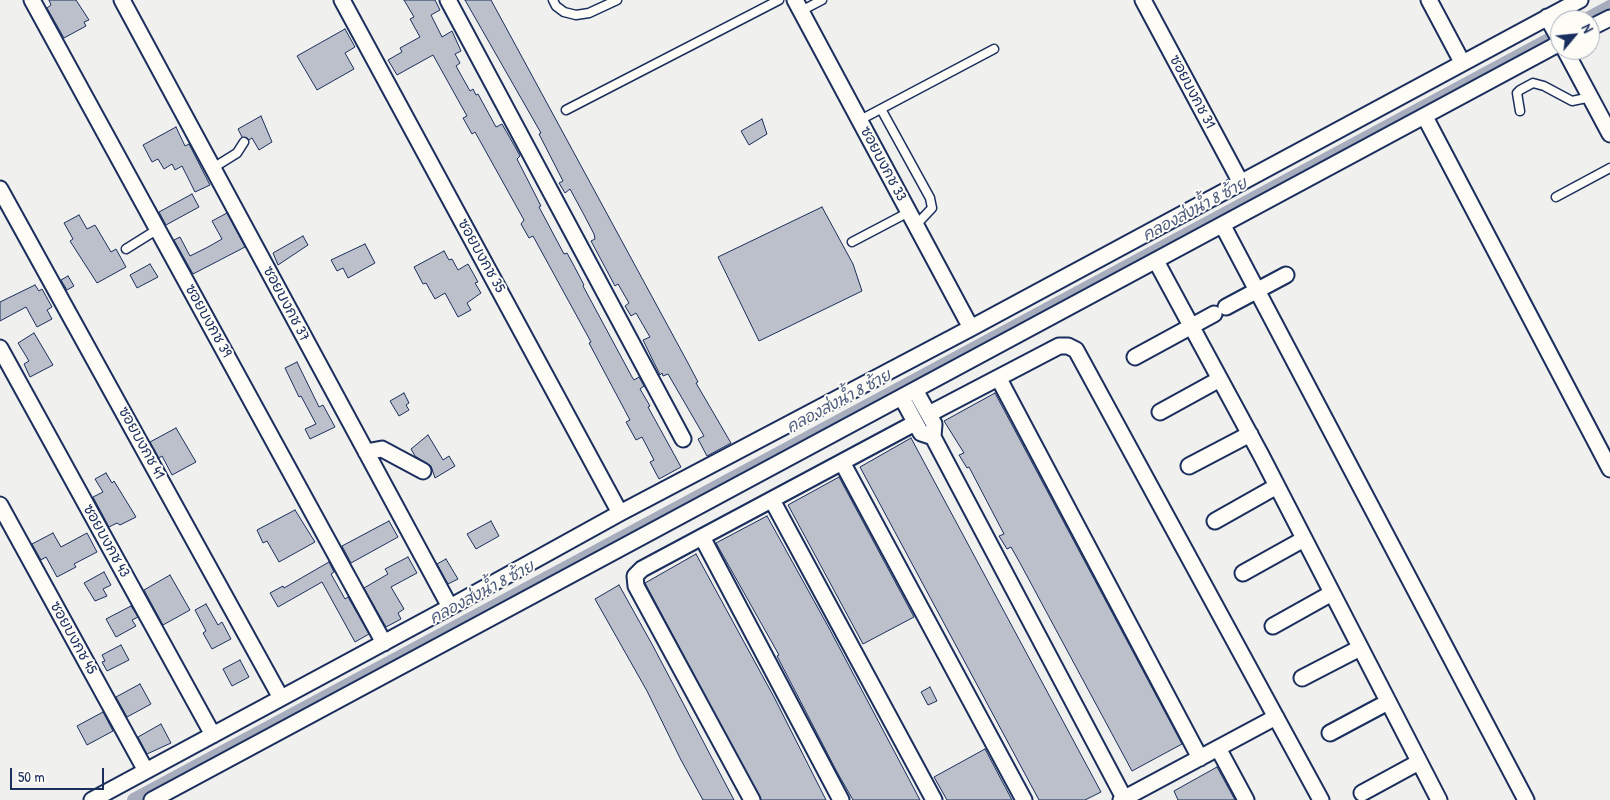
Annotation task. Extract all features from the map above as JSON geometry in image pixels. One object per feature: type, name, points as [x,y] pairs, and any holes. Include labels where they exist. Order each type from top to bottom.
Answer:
[{"type":"street","name":"ซอยบงกช 39","points":[[32,0],[384,643]]},
{"type":"street","name":"ซอยบงกช 37","points":[[122,0],[450,608]]},
{"type":"street","name":"ซอยบงกช 35","points":[[342,0],[620,513]]},
{"type":"street","points":[[448,0],[683,439]]},
{"type":"street","name":"ซอยบงกช 31","points":[[1143,0],[1240,183]]},
{"type":"street","points":[[1565,10],[1578,1]]},
{"type":"street","points":[[1436,2],[1462,62]]},
{"type":"street","name":"ซอยบงกช 33","points":[[798,5],[971,328]]},
{"type":"street","points":[[92,800],[450,608],[620,513],[971,328],[1462,62],[1550,21]]},
{"type":"street","points":[[152,800],[1223,226],[1425,117],[1550,47]]},
{"type":"street","points":[[1571,60],[1610,134]]},
{"type":"street","points":[[1425,117],[1610,470]]},
{"type":"street","name":"ซอยบงกช 41","points":[[0,188],[281,698]]},
{"type":"street","points":[[1223,226],[1526,800]]},
{"type":"street","points":[[1156,261],[1250,434],[1439,800]]},
{"type":"street","points":[[1135,357],[1286,275]]},
{"type":"street","points":[[929,414],[1059,346],[1068,346],[1076,350],[1321,800]]},
{"type":"street","name":"ซอยบงกช 43","points":[[0,348],[213,735]]},
{"type":"street","points":[[999,379],[1200,758]]},
{"type":"street","points":[[1160,412],[1220,379]]},
{"type":"street","points":[[915,390],[934,424],[933,436],[1123,799],[1144,795],[1200,758],[1276,717]]},
{"type":"street","points":[[902,398],[921,433],[933,436]]},
{"type":"street","points":[[752,800],[634,580],[642,570],[915,423]]},
{"type":"street","points":[[1188,466],[1250,434]]},
{"type":"street","points":[[366,452],[382,449],[423,471]]},
{"type":"street","points":[[842,462],[1024,800]]},
{"type":"street","points":[[1215,520],[1277,486]]},
{"type":"street","points":[[772,500],[934,800]]},
{"type":"street","name":"ซอยบงกช 45","points":[[0,505],[146,771]]},
{"type":"street","points":[[702,537],[841,800]]},
{"type":"street","points":[[1244,573],[1304,539]]},
{"type":"street","points":[[1273,626],[1332,593]]},
{"type":"street","points":[[1302,678],[1360,648]]},
{"type":"street","points":[[1330,733],[1388,702]]},
{"type":"street","points":[[1218,748],[1246,800]]},
{"type":"street","points":[[1362,793],[1419,762]]},
{"type":"lane","points":[[553,0],[556,6],[564,12],[576,15],[588,13],[617,0]]},
{"type":"lane","points":[[566,110],[779,0]]},
{"type":"lane","points":[[798,5],[822,0]]},
{"type":"lane","points":[[860,120],[994,48]]},
{"type":"lane","points":[[1520,111],[1517,93],[1532,84],[1544,86],[1572,101],[1591,97]]},
{"type":"lane","points":[[852,242],[913,218],[932,208],[930,198],[882,108]]},
{"type":"lane","points":[[213,168],[237,153],[244,142]]},
{"type":"lane","points":[[1556,197],[1610,168]]},
{"type":"lane","points":[[126,249],[158,229]]},
{"type":"building","points":[[49,0],[76,0],[89,20],[84,22],[86,26],[64,38],[47,8],[51,5]]},
{"type":"building","points":[[404,0],[435,0],[440,10],[431,15],[442,37],[452,31],[461,51],[455,54],[460,63],[456,66],[470,91],[473,89],[476,95],[478,94],[496,127],[502,124],[514,145],[520,156],[517,159],[541,206],[539,207],[564,254],[567,253],[632,377],[634,380],[639,377],[643,384],[644,386],[640,389],[650,406],[648,407],[681,467],[659,479],[650,462],[654,460],[642,437],[636,440],[626,422],[630,420],[589,343],[591,342],[533,236],[529,238],[521,224],[524,220],[475,132],[472,134],[463,118],[467,116],[433,55],[397,75],[388,60],[402,52],[400,48],[420,37],[410,19],[414,17]]},
{"type":"building","points":[[465,0],[491,0],[688,363],[698,382],[696,383],[731,443],[707,456],[698,439],[704,436],[668,374],[663,376],[662,373],[660,375],[643,340],[650,337],[636,313],[631,316],[625,306],[629,303],[618,284],[615,286],[591,241],[595,239],[594,234],[570,189],[565,193],[559,183],[563,181],[539,134],[541,133]]},
{"type":"building","points":[[345,29],[355,47],[345,53],[354,69],[317,90],[297,56]]},
{"type":"building","points":[[261,116],[272,142],[259,150],[252,138],[249,140],[242,137],[238,129]]},
{"type":"building","points":[[762,119],[767,134],[749,145],[741,131]]},
{"type":"building","points":[[176,127],[185,146],[189,144],[210,185],[195,192],[182,166],[175,170],[172,164],[164,169],[158,159],[152,162],[143,145]]},
{"type":"building","points":[[192,194],[199,207],[166,225],[159,212]]},
{"type":"building","points":[[822,207],[853,264],[862,291],[759,341],[718,257]]},
{"type":"building","points":[[227,213],[245,247],[193,274],[174,240],[180,237],[190,256],[208,247],[222,239],[212,221]]},
{"type":"building","points":[[79,215],[87,229],[95,225],[111,252],[116,249],[126,267],[97,283],[70,241],[73,239],[64,223]]},
{"type":"building","points":[[303,236],[308,245],[278,265],[273,253]]},
{"type":"building","points":[[365,244],[375,263],[348,278],[343,268],[337,271],[331,260]]},
{"type":"building","points":[[444,251],[449,260],[452,259],[458,270],[468,264],[478,282],[475,283],[481,293],[467,303],[471,310],[458,317],[445,293],[435,299],[426,283],[423,284],[414,267]]},
{"type":"building","points":[[150,264],[158,277],[137,288],[130,275]]},
{"type":"building","points":[[68,276],[74,286],[67,290],[61,280]]},
{"type":"building","points":[[35,285],[39,291],[42,289],[52,307],[47,310],[52,319],[37,327],[26,307],[0,321],[0,302]]},
{"type":"building","points":[[34,333],[53,365],[30,377],[24,364],[29,361],[18,343]]},
{"type":"building","points":[[297,362],[319,407],[323,405],[335,427],[310,439],[305,429],[316,424],[301,396],[299,397],[285,368]]},
{"type":"building","points":[[404,393],[409,403],[406,405],[409,410],[399,416],[390,401]]},
{"type":"building","points":[[995,393],[1182,744],[1132,771],[1011,547],[1007,549],[999,536],[1004,534],[969,467],[967,468],[959,455],[964,453],[944,421]]},
{"type":"building","points":[[176,428],[196,462],[172,475],[162,456],[159,458],[150,442]]},
{"type":"building","points":[[428,435],[443,460],[449,456],[455,466],[435,478],[431,466],[415,456],[411,449]]},
{"type":"building","points":[[911,438],[1101,792],[1085,800],[1039,800],[860,467]]},
{"type":"building","points":[[106,473],[112,483],[114,481],[136,517],[120,525],[117,523],[109,527],[93,497],[103,492],[95,479]]},
{"type":"building","points":[[839,477],[914,617],[863,644],[788,505]]},
{"type":"building","points":[[295,510],[315,542],[279,562],[267,541],[263,543],[257,530]]},
{"type":"building","points":[[767,516],[920,800],[853,800],[837,772],[777,656],[779,655],[716,543]]},
{"type":"building","points":[[389,521],[398,537],[351,563],[342,546]]},
{"type":"building","points":[[491,521],[499,536],[476,549],[467,534]]},
{"type":"building","points":[[53,533],[61,547],[87,533],[97,552],[74,564],[76,567],[57,577],[46,557],[41,560],[32,544]]},
{"type":"building","points":[[696,554],[774,697],[826,800],[761,800],[645,583]]},
{"type":"building","points":[[408,557],[417,573],[391,587],[404,609],[398,613],[401,619],[386,627],[364,588],[388,574],[385,569]]},
{"type":"building","points":[[446,559],[458,579],[448,584],[437,564]]},
{"type":"building","points":[[329,562],[334,572],[331,574],[345,599],[348,597],[369,634],[355,642],[322,582],[278,607],[270,593],[283,586],[284,588]]},
{"type":"building","points":[[104,572],[111,585],[103,589],[107,596],[95,601],[84,583]]},
{"type":"building","points":[[170,575],[190,610],[163,625],[144,590]]},
{"type":"building","points":[[619,585],[734,800],[703,800],[681,760],[647,691],[595,599]]},
{"type":"building","points":[[206,604],[218,625],[222,622],[231,639],[212,649],[203,633],[206,631],[195,610]]},
{"type":"building","points":[[131,606],[138,617],[132,620],[136,626],[116,637],[106,619]]},
{"type":"building","points":[[121,645],[129,660],[107,671],[102,662],[105,661],[102,655]]},
{"type":"building","points":[[240,660],[249,677],[232,686],[223,669]]},
{"type":"building","points":[[140,684],[151,704],[127,717],[116,697]]},
{"type":"building","points":[[930,687],[937,701],[928,705],[921,692]]},
{"type":"building","points":[[103,712],[113,731],[87,745],[77,726]]},
{"type":"building","points":[[161,724],[171,743],[147,754],[138,737]]},
{"type":"building","points":[[985,749],[1012,800],[947,800],[934,777]]},
{"type":"building","points":[[1217,767],[1235,800],[1178,800],[1174,791]]},
{"type":"waterway","name":"คลองส่งน้ำ 8 ซ้าย","points":[[1600,12],[1610,7]]},
{"type":"waterway","name":"คลองส่งน้ำ 8 ซ้าย","points":[[134,800],[1550,39]]}]
